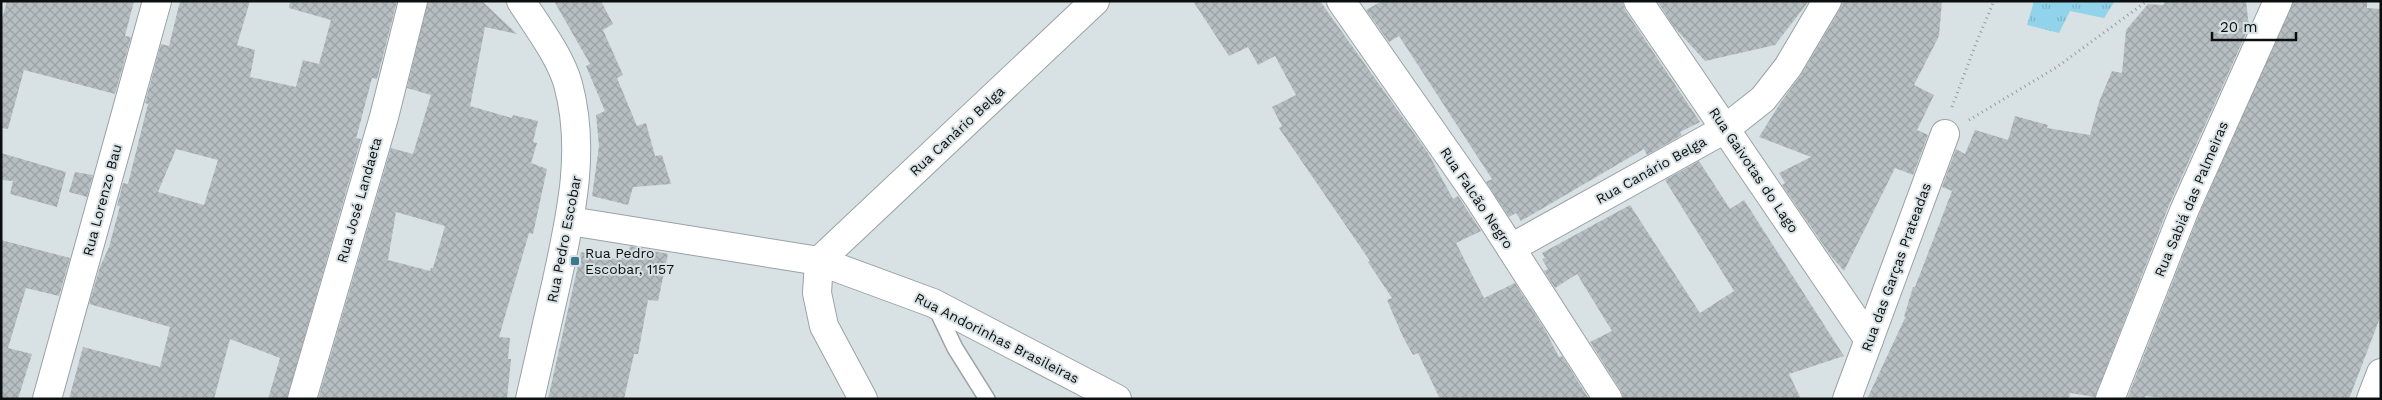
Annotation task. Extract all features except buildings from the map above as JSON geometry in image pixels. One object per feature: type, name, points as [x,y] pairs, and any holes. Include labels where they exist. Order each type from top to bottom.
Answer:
[{"type":"street","name":"Rua Lorenzo Bau","points":[[47,399],[157,1]]},
{"type":"street","name":"Rua José Landaeta","points":[[302,399],[384,117],[413,1]]},
{"type":"street","name":"Rua Pedro Escobar","points":[[521,1],[548,43],[568,83],[578,143],[577,173],[570,221],[530,399]]},
{"type":"street","name":"Rua Canário Belga","points":[[819,261],[1095,1]]},
{"type":"street","name":"Rua Falcão Negro","points":[[1341,1],[1478,197],[1608,399]]},
{"type":"street","name":"Rua Gaivotas do Lago","points":[[1638,1],[1869,340]]},
{"type":"street","name":"Rua Canário Belga","points":[[1512,248],[1725,129],[1763,99],[1788,67],[1827,1]]},
{"type":"street","name":"Rua Sabiá das Palmeiras","points":[[2110,399],[2184,211],[2278,1]]},
{"type":"street","name":"Rua das Garças Prateadas","points":[[1847,399],[1945,134]]},
{"type":"street","name":"Rua Andorinhas Brasileiras","points":[[570,221],[819,261],[933,303],[1117,399]]},
{"type":"street","points":[[819,261],[817,294],[824,326],[863,399]]},
{"type":"street","points":[[2371,399],[2381,373]]},
{"type":"lane","points":[[933,303],[955,348],[987,399]]},
{"type":"path","points":[[1945,134],[1953,102],[1994,1]]},
{"type":"path","points":[[1945,134],[2057,67],[2147,1]]},
{"type":"green space","points":[[2034,1],[2115,1],[2104,18],[2070,11],[2059,33],[2027,25]]},
{"type":"place","name":"Rua Pedro Escobar, 1157","points":[[575,261]]}]
